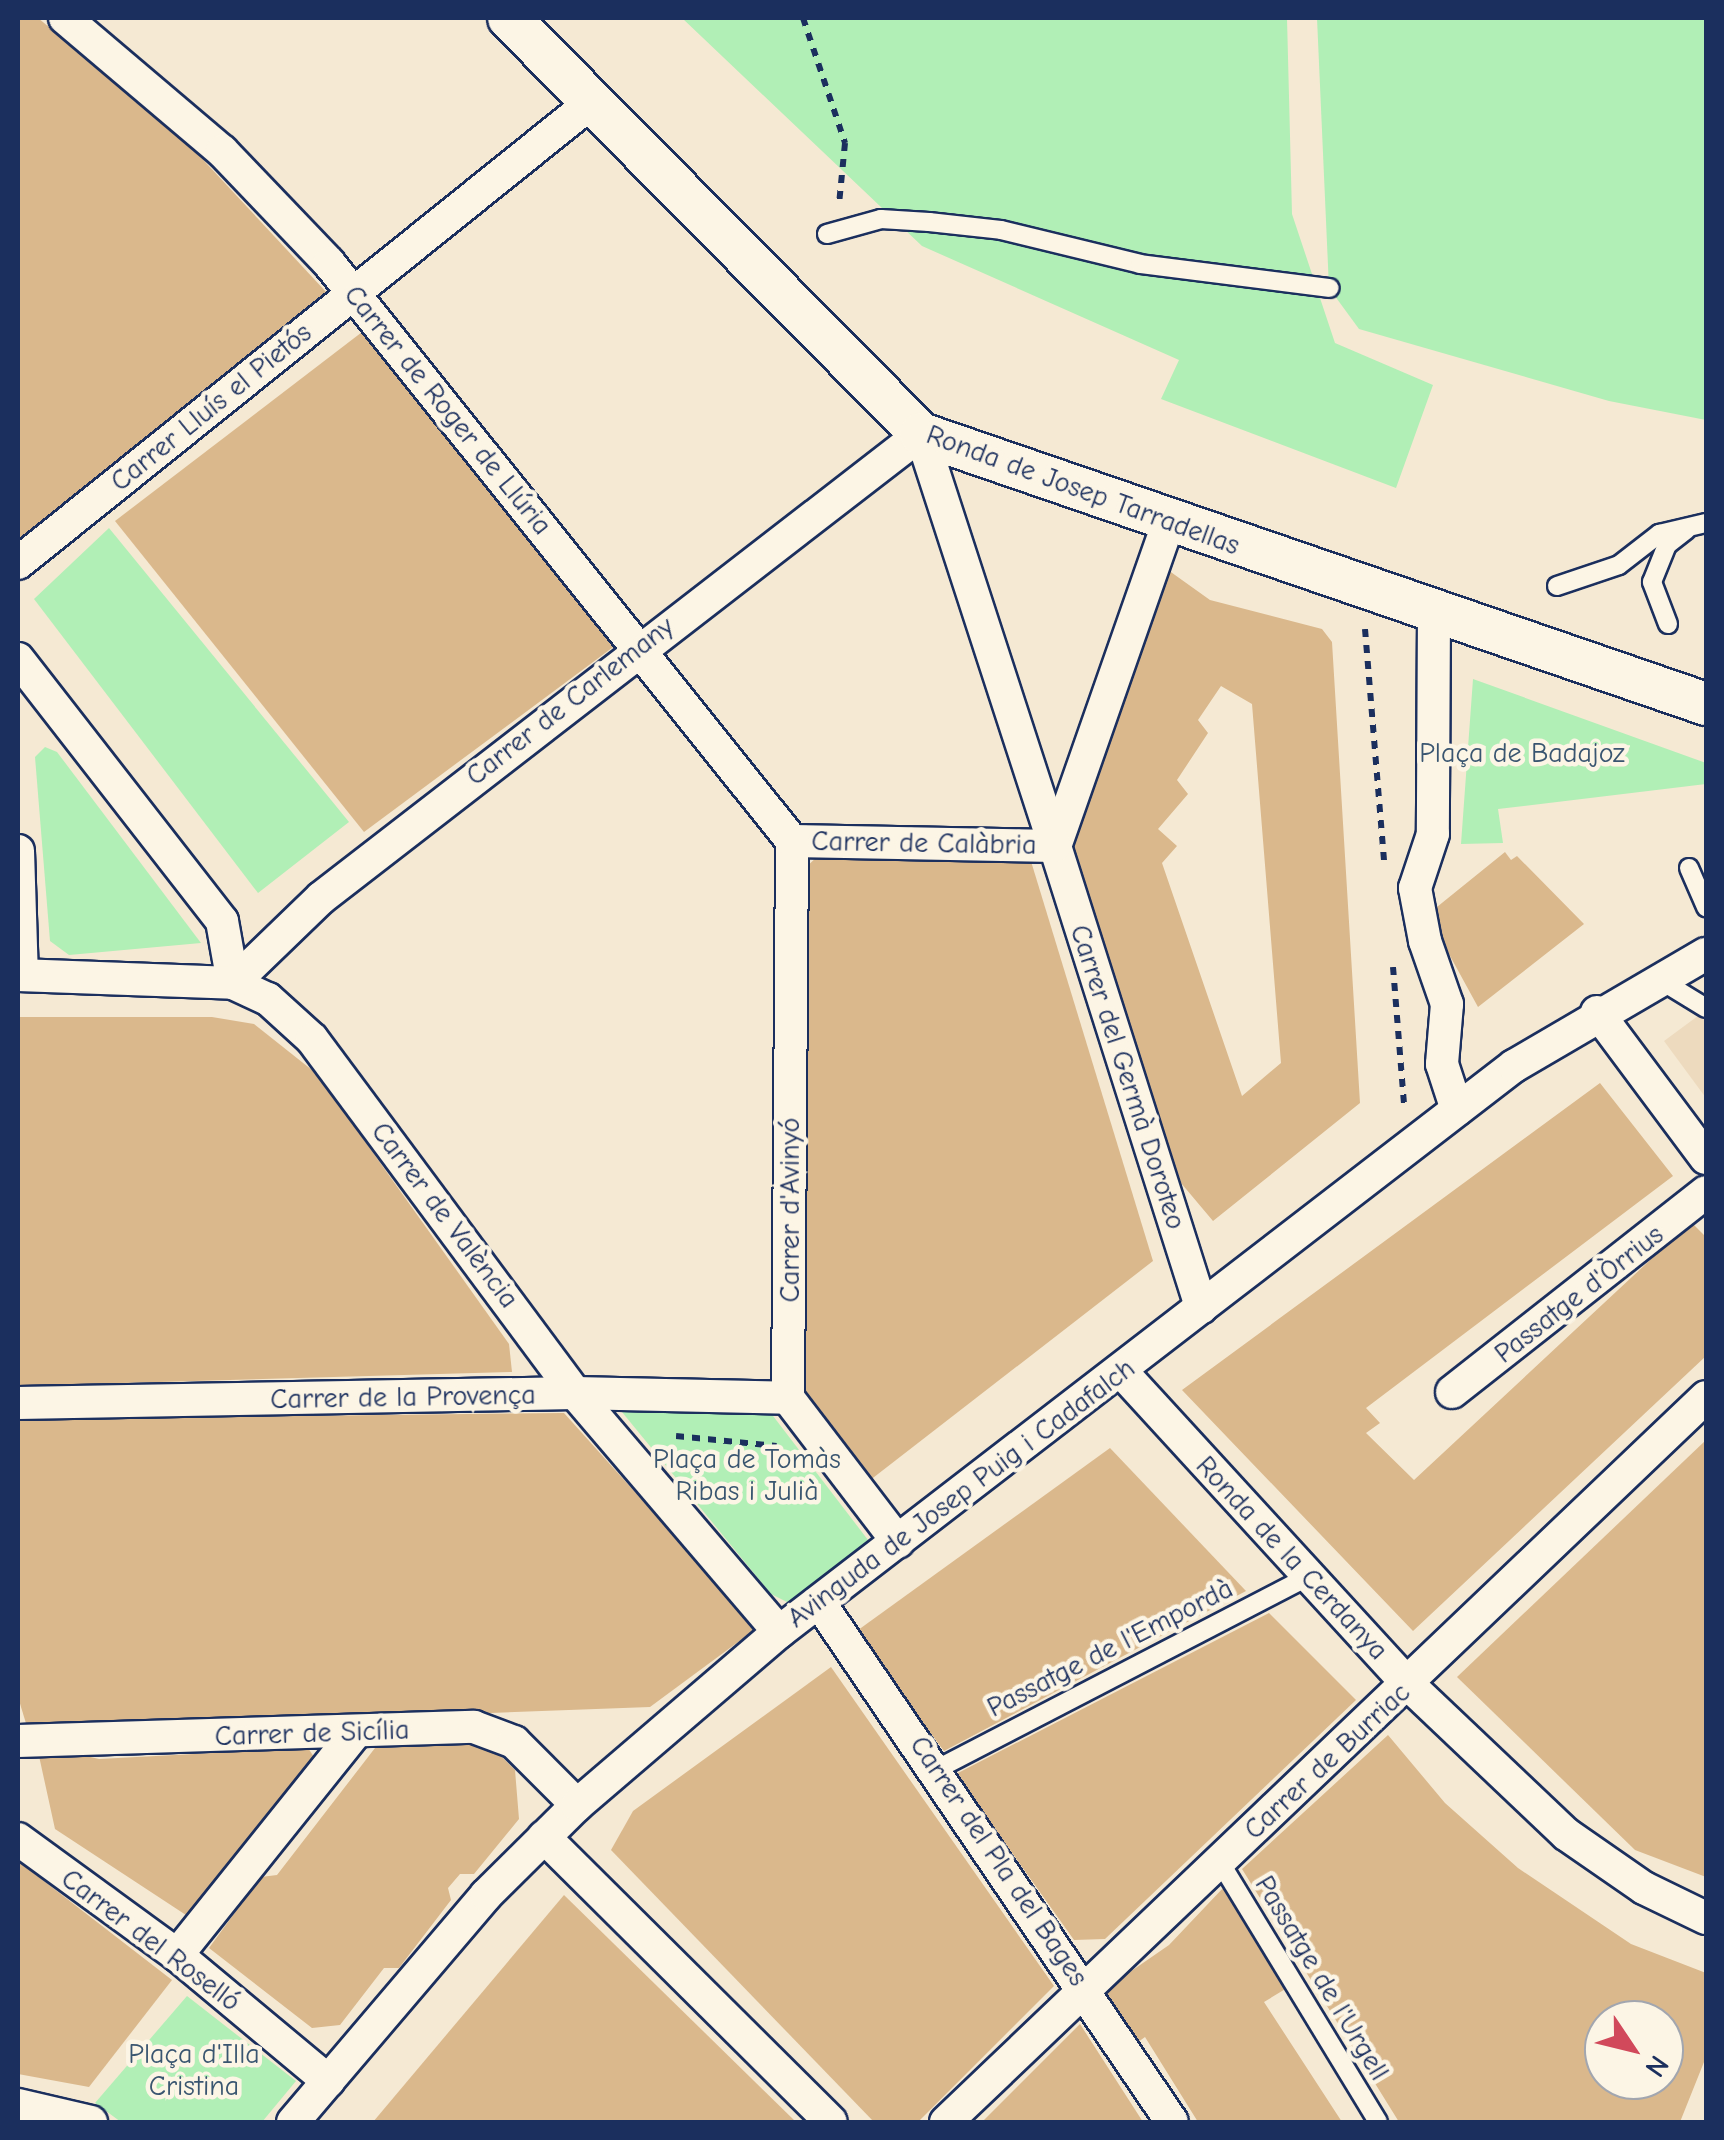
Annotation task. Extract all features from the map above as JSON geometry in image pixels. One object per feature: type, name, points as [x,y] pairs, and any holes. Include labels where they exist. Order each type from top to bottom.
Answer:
[{"type":"street","name":"Carrer de Roger de Llúria","points":[[65,18],[222,151],[353,292],[792,841]]},
{"type":"street","name":"Ronda de Josep Tarradellas","points":[[508,18],[921,434],[1168,524],[1699,699]]},
{"type":"street","name":"Carrer Lluís el Pietós","points":[[18,563],[593,101]]},
{"type":"street","name":"Carrer de Carlemany","points":[[232,982],[321,898],[638,647],[921,434]]},
{"type":"street","name":"Carrer del Germà Doroteo","points":[[921,434],[1201,1308]]},
{"type":"street","points":[[1055,846],[1168,524]]},
{"type":"street","points":[[1434,612],[1433,834],[1415,888],[1424,941],[1447,1004],[1442,1064],[1457,1110]]},
{"type":"street","points":[[18,660],[222,921],[232,982]]},
{"type":"street","name":"Carrer de Calàbria","points":[[792,841],[1055,846]]},
{"type":"street","name":"Carrer d'Avinyó","points":[[788,1398],[792,841]]},
{"type":"street","points":[[18,851],[20,975]]},
{"type":"street","name":"Avinguda de Josep Puig i Cadafalch","points":[[293,2122],[486,1895],[577,1805],[779,1632],[1457,1110],[1598,1012],[1706,954]]},
{"type":"street","name":"Carrer de València","points":[[20,975],[232,982],[268,999],[312,1039],[575,1392],[779,1632]]},
{"type":"street","points":[[1598,1012],[1706,1158]]},
{"type":"street","name":"Passatge d'Òrrius","points":[[1452,1392],[1706,1194]]},
{"type":"street","name":"Ronda de la Cerdanya","points":[[1121,1371],[1408,1684],[1566,1834],[1644,1888],[1706,1918]]},
{"type":"street","name":"Carrer de la Provença","points":[[18,1402],[575,1392],[788,1398]]},
{"type":"street","name":"Carrer de Burriac","points":[[946,2122],[1084,1984],[1220,1862],[1706,1397]]},
{"type":"street","points":[[788,1398],[898,1542]]},
{"type":"street","name":"Carrer del Pla del Bages","points":[[819,1602],[1084,1984],[1172,2122]]},
{"type":"street","name":"Carrer de Sicília","points":[[18,1742],[354,1734],[474,1726],[514,1742],[577,1805]]},
{"type":"street","points":[[178,1955],[354,1734]]},
{"type":"street","points":[[544,1837],[831,2122]]},
{"type":"street","name":"Carrer del Roselló","points":[[18,1839],[178,1955],[328,2081]]},
{"type":"street","points":[[18,2105],[90,2122]]},
{"type":"lane","points":[[827,234],[881,219],[929,222],[1001,230],[1140,264],[1330,288]]},
{"type":"lane","points":[[1556,586],[1596,575],[1660,534],[1700,524]]},
{"type":"lane","points":[[1668,624],[1652,582],[1667,545],[1700,524]]},
{"type":"lane","points":[[1689,868],[1706,907]]},
{"type":"lane","points":[[1656,978],[1706,1008]]},
{"type":"lane","name":"Passatge de l'Empordà","points":[[937,1768],[1309,1576]]},
{"type":"lane","name":"Passatge de l'Urgell","points":[[1220,1862],[1378,2122]]},
{"type":"path","points":[[803,18],[845,144],[839,202],[827,234]]},
{"type":"path","points":[[610,1429],[777,1446]]},
{"type":"shaded area","points":[[1706,1010],[1706,1098],[1664,1041]]},
{"type":"green space","points":[[682,18],[1287,18],[1292,214],[1335,343],[1433,385],[1396,488],[1161,399],[1179,360],[922,246]]},
{"type":"green space","points":[[1317,18],[1706,18],[1706,420],[1609,401],[1359,329],[1329,288]]},
{"type":"green space","points":[[109,528],[349,822],[258,893],[34,599]]},
{"type":"green space","name":"Plaça de Badajoz","points":[[1473,679],[1706,763],[1706,784],[1498,809],[1503,843],[1461,844]]},
{"type":"green space","points":[[45,747],[57,752],[201,943],[69,955],[50,941],[35,757]]},
{"type":"green space","name":"Plaça de Tomàs Ribas i Julià","points":[[622,1412],[770,1412],[868,1540],[789,1603],[771,1594]]},
{"type":"green space","name":"Plaça d'Illa Cristina","points":[[187,1996],[296,2081],[262,2122],[121,2122],[95,2103]]},
{"type":"building","points":[[18,18],[38,18],[181,136],[328,294],[18,556]]},
{"type":"building","points":[[366,329],[620,642],[364,832],[115,521]]},
{"type":"building","points":[[1168,570],[1210,600],[1322,629],[1332,642],[1360,1103],[1213,1221],[1181,1183],[1072,843]],"holes":[[[1221,686],[1252,704],[1281,1063],[1242,1096],[1162,863],[1177,846],[1158,829],[1188,794],[1177,780],[1208,733],[1198,720]]]},
{"type":"building","points":[[1505,852],[1511,860],[1517,856],[1584,924],[1478,1007],[1432,923],[1432,911]]},
{"type":"building","points":[[818,856],[1030,858],[1153,1261],[869,1481],[800,1394],[803,870]]},
{"type":"building","points":[[18,1017],[212,1017],[254,1024],[317,1074],[509,1344],[512,1372],[18,1386]]},
{"type":"building","points":[[1600,1083],[1673,1176],[1366,1408],[1380,1423],[1366,1433],[1414,1480],[1691,1222],[1706,1237],[1706,1356],[1413,1631],[1182,1390]]},
{"type":"building","points":[[564,1413],[757,1628],[650,1707],[28,1730],[18,1697],[18,1419]]},
{"type":"building","points":[[1706,1440],[1706,1877],[1635,1850],[1457,1677]]},
{"type":"building","points":[[1110,1448],[1246,1591],[944,1751],[854,1633]]},
{"type":"building","points":[[1269,1613],[1356,1700],[1105,1939],[1074,1940],[956,1774]]},
{"type":"building","points":[[831,1667],[1054,1986],[918,2122],[874,2122],[611,1850],[633,1811]]},
{"type":"building","points":[[1388,1735],[1445,1803],[1518,1868],[1631,1944],[1706,1973],[1706,2057],[1680,2122],[1399,2122],[1242,1869]]},
{"type":"building","points":[[489,1744],[515,1770],[519,1819],[474,1874],[460,1874],[448,1888],[451,1900],[399,1968],[384,1968],[340,2025],[312,2028],[209,1948],[261,1877],[277,1875],[375,1748]]},
{"type":"building","points":[[308,1748],[314,1757],[189,1917],[55,1829],[39,1756],[65,1751],[99,1759]]},
{"type":"building","points":[[18,1861],[172,1980],[89,2087],[18,2074]]},
{"type":"building","points":[[1224,1887],[1287,1988],[1264,2002],[1342,2122],[1198,2122],[1145,2037],[1134,2045],[1101,1992],[1169,1945]]},
{"type":"building","points":[[564,1895],[796,2122],[373,2122]]},
{"type":"building","points":[[1080,2024],[1143,2122],[982,2122]]}]
